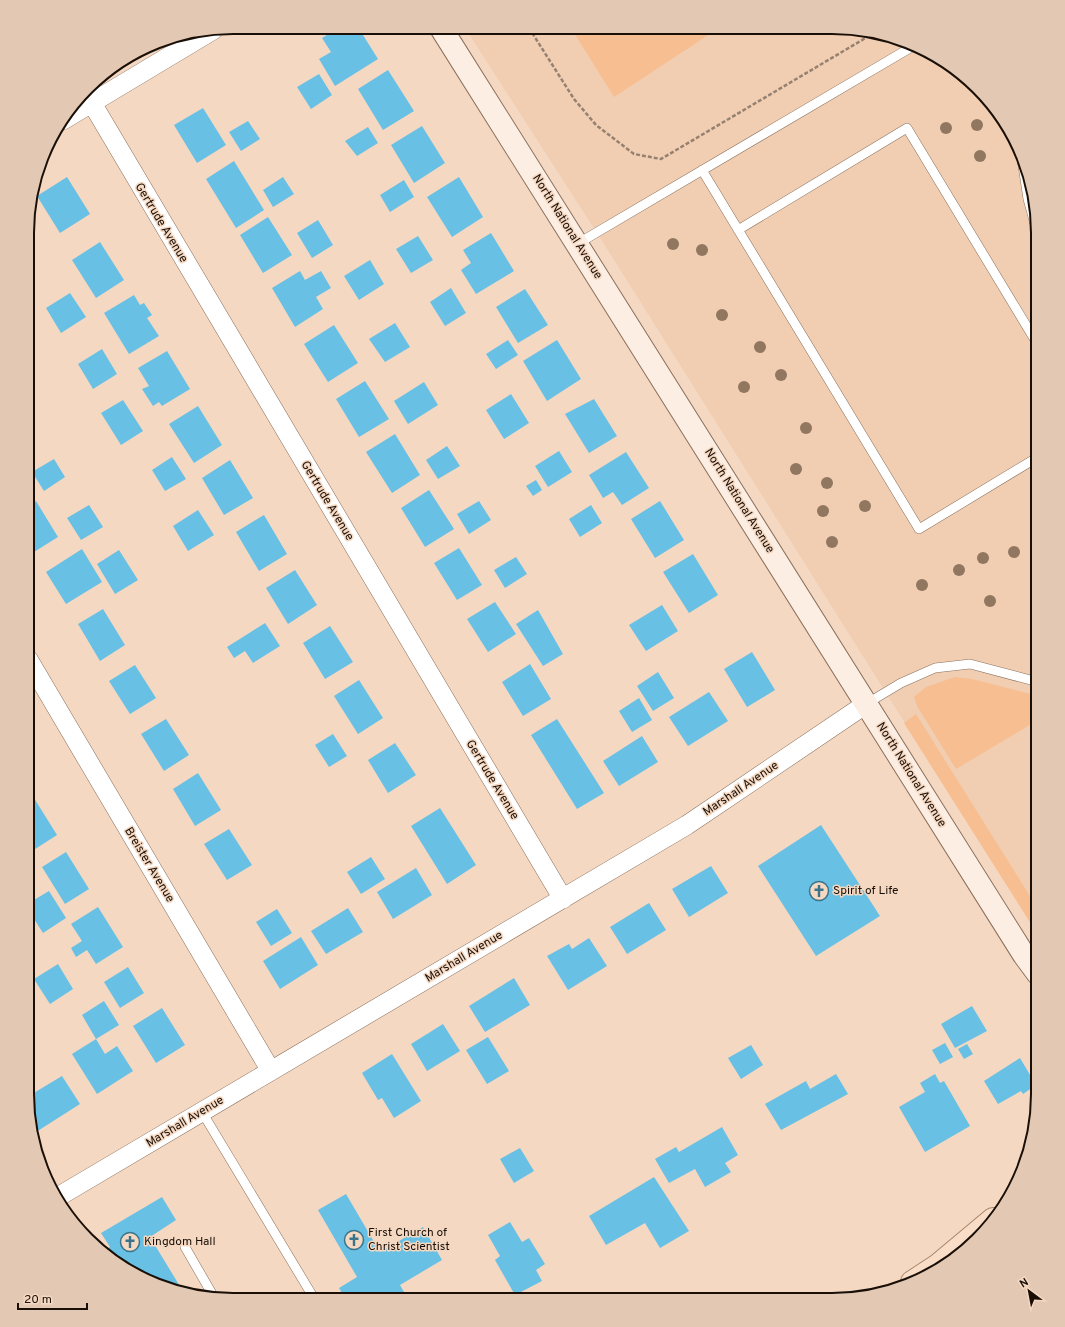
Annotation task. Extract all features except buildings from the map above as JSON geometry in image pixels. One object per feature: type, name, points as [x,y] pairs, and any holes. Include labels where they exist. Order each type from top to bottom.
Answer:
[{"type":"street","name":"North National Avenue","points":[[444,34],[578,244],[1031,964]]},
{"type":"street","points":[[88,98],[201,37]]},
{"type":"street","name":"Gertrude Avenue","points":[[88,98],[562,899]]},
{"type":"street","name":"Breister Avenue","points":[[34,669],[271,1071]]},
{"type":"street","name":"Marshall Avenue","points":[[62,1194],[687,826],[866,704]]},
{"type":"lane","points":[[578,244],[908,49]]},
{"type":"lane","points":[[738,230],[907,128],[1031,333]]},
{"type":"lane","points":[[702,170],[919,529],[1031,461]]},
{"type":"lane","points":[[866,704],[901,683],[936,668],[970,664],[1031,680]]},
{"type":"lane","points":[[202,1112],[311,1293]]},
{"type":"lane","points":[[185,1247],[211,1292]]},
{"type":"path","points":[[533,34],[574,99],[596,125],[634,154],[661,158],[867,37]]},
{"type":"shaded area","points":[[469,34],[845,34],[871,38],[908,49],[953,75],[982,102],[1004,134],[1016,157],[1020,169],[1027,194],[1031,220],[1031,924],[604,244]]},
{"type":"shaded area","points":[[575,34],[710,34],[614,97]]},
{"type":"shaded area","points":[[955,677],[972,679],[1031,694],[1031,724],[956,769],[917,706],[914,697],[926,687]]},
{"type":"shaded area","points":[[916,714],[1031,898],[1031,924],[904,723]]},
{"type":"place","name":"Spirit of Life","points":[[819,891]]},
{"type":"place","name":"First Church of Christ Scientist","points":[[354,1240]]},
{"type":"place","name":"Kingdom Hall","points":[[130,1242]]}]
